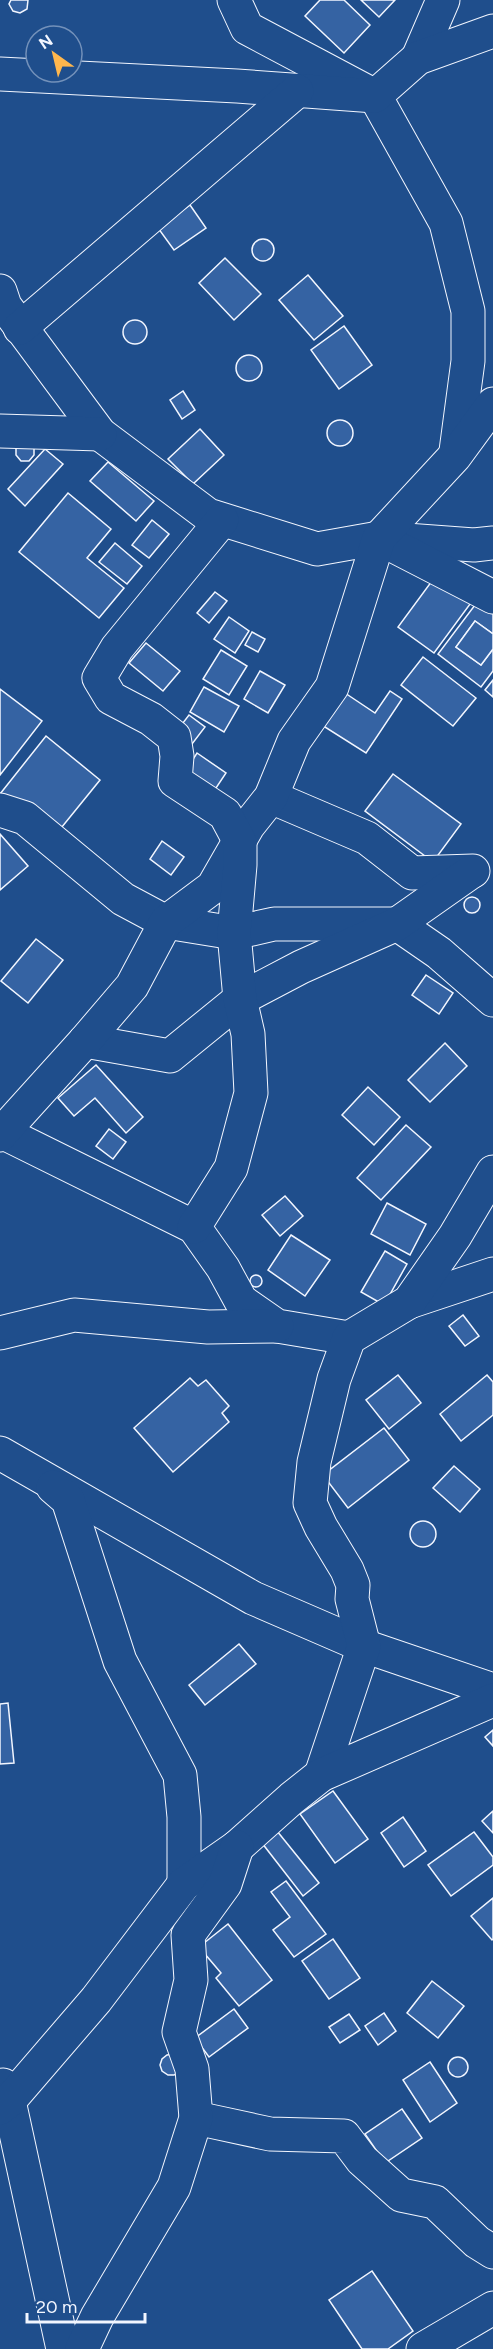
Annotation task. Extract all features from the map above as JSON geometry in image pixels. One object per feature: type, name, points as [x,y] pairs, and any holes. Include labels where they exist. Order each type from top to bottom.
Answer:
[{"type":"street","points":[[234,0],[247,28],[375,96],[446,223],[468,311],[468,361],[455,456]]},
{"type":"street","points":[[418,58],[443,0]]},
{"type":"street","points":[[0,75],[375,96],[418,58],[493,31]]},
{"type":"street","points":[[297,91],[6,307],[100,434],[208,515],[317,549],[380,538],[474,545],[493,543]]},
{"type":"street","points":[[277,1326],[241,1301],[223,1268],[194,1227],[1,1133],[86,1041],[132,986],[166,922],[213,887],[248,826],[271,797],[294,741],[332,687],[380,538],[455,456],[493,404]]},
{"type":"street","points":[[0,431],[100,434]]},
{"type":"street","points":[[194,1227],[231,1168],[251,1093],[248,1034],[240,999],[234,933],[240,842],[225,814],[175,781],[177,756],[174,737],[151,719],[111,698],[99,678],[117,648],[222,519]]},
{"type":"street","points":[[380,538],[493,597]]},
{"type":"street","points":[[271,797],[367,838],[412,873],[482,870]]},
{"type":"street","points":[[0,810],[25,818],[123,899],[166,922],[234,933],[274,924],[397,924],[439,953],[493,1000]]},
{"type":"street","points":[[86,1041],[170,1056],[240,999],[301,967],[397,924],[482,870]]},
{"type":"street","points":[[409,1302],[454,1236],[493,1172]]},
{"type":"street","points":[[321,1775],[364,1646],[352,1599],[353,1584],[310,1503],[314,1462],[334,1380],[349,1338],[409,1302],[493,1274]]},
{"type":"street","points":[[0,1333],[74,1315],[208,1327],[277,1326],[349,1338]]},
{"type":"street","points":[[0,1453],[253,1598],[364,1646],[493,1690]]},
{"type":"street","points":[[42,1477],[68,1500],[120,1661],[180,1775],[184,1817],[184,1884]]},
{"type":"street","points":[[63,2349],[3,2096],[96,2001],[184,1884],[237,1847],[321,1775],[493,1700]]},
{"type":"street","points":[[82,2349],[97,2317],[174,2187],[196,2118],[192,2068],[179,2032],[191,1980],[188,1935],[225,1884],[237,1847]]},
{"type":"street","points":[[196,2118],[270,2134],[344,2136],[362,2160],[401,2195],[435,2202],[477,2242],[493,2252]]},
{"type":"street","points":[[423,2349],[493,2308]]},
{"type":"building","points":[[11,0],[28,0],[27,9],[20,13],[13,11],[9,4]]},
{"type":"building","points":[[320,0],[344,0],[370,25],[344,53],[305,16]]},
{"type":"building","points":[[361,0],[395,0],[379,17]]},
{"type":"building","points":[[190,205],[206,228],[174,250],[158,228]]},
{"type":"building","points":[[263,239],[271,242],[274,250],[271,258],[263,261],[255,258],[252,250],[255,242]]},
{"type":"building","points":[[225,258],[261,294],[234,320],[199,283]]},
{"type":"building","points":[[308,275],[343,316],[314,340],[279,300]]},
{"type":"building","points":[[135,320],[143,324],[147,332],[143,340],[135,344],[127,340],[123,332],[127,324]]},
{"type":"building","points":[[344,326],[372,365],[339,389],[311,350]]},
{"type":"building","points":[[249,355],[258,359],[262,368],[258,377],[249,381],[240,377],[236,368],[240,359]]},
{"type":"building","points":[[183,391],[195,410],[182,419],[170,400]]},
{"type":"building","points":[[340,420],[349,424],[353,433],[349,442],[340,446],[331,442],[327,433],[331,424]]},
{"type":"building","points":[[200,429],[224,455],[193,484],[168,459]]},
{"type":"building","points":[[21,443],[34,448],[34,455],[29,461],[21,461],[16,455],[16,448]]},
{"type":"building","points":[[45,449],[63,464],[25,506],[8,489]]},
{"type":"building","points":[[108,462],[154,501],[136,521],[90,481]]},
{"type":"building","points":[[68,493],[111,529],[87,558],[124,588],[99,618],[19,552]]},
{"type":"building","points":[[152,520],[169,534],[149,558],[132,545]]},
{"type":"building","points":[[115,543],[142,566],[127,584],[99,562]]},
{"type":"building","points":[[440,570],[476,596],[434,653],[398,627]]},
{"type":"building","points":[[215,592],[227,601],[209,623],[197,613]]},
{"type":"building","points":[[478,601],[493,612],[493,634],[475,621],[456,647],[481,665],[493,649],[493,671],[481,687],[438,654]]},
{"type":"building","points":[[229,617],[249,631],[235,653],[214,639]]},
{"type":"building","points":[[475,621],[493,634],[493,649],[481,665],[456,647]]},
{"type":"building","points":[[252,632],[265,639],[258,652],[245,645]]},
{"type":"building","points":[[146,643],[180,671],[163,691],[129,663]]},
{"type":"building","points":[[221,650],[247,666],[229,695],[203,679]]},
{"type":"building","points":[[423,657],[476,698],[453,726],[401,685]]},
{"type":"building","points":[[260,671],[285,685],[268,713],[244,699]]},
{"type":"building","points":[[493,680],[493,697],[485,690]]},
{"type":"building","points":[[204,687],[239,706],[224,732],[190,712]]},
{"type":"building","points":[[0,689],[42,721],[0,775]]},
{"type":"building","points":[[339,689],[375,713],[390,691],[402,699],[366,753],[317,722]]},
{"type":"building","points":[[189,715],[205,727],[192,744],[176,732]]},
{"type":"building","points":[[46,736],[100,780],[53,838],[0,794]]},
{"type":"building","points":[[197,753],[226,773],[212,794],[183,775]]},
{"type":"building","points":[[393,774],[461,824],[433,862],[365,811]]},
{"type":"building","points":[[0,834],[28,866],[0,890]]},
{"type":"building","points":[[162,841],[184,857],[171,875],[150,859]]},
{"type":"building","points":[[469,897],[475,897],[480,905],[478,911],[469,913],[464,908],[464,902]]},
{"type":"building","points":[[36,939],[63,960],[28,1003],[1,981]]},
{"type":"building","points":[[426,975],[453,993],[439,1014],[412,995]]},
{"type":"building","points":[[445,1043],[467,1066],[430,1102],[408,1080]]},
{"type":"building","points":[[96,1065],[143,1117],[126,1133],[95,1098],[74,1116],[58,1098]]},
{"type":"building","points":[[368,1087],[400,1117],[374,1145],[342,1115]]},
{"type":"building","points":[[406,1125],[431,1147],[381,1200],[357,1178]]},
{"type":"building","points":[[109,1129],[126,1142],[113,1159],[96,1146]]},
{"type":"building","points":[[285,1196],[303,1216],[280,1236],[262,1215]]},
{"type":"building","points":[[387,1203],[426,1224],[410,1255],[371,1234]]},
{"type":"building","points":[[291,1235],[330,1260],[305,1296],[268,1270]]},
{"type":"building","points":[[385,1251],[407,1264],[384,1305],[361,1292]]},
{"type":"building","points":[[256,1275],[262,1281],[256,1287],[250,1281]]},
{"type":"building","points":[[463,1315],[479,1336],[465,1346],[449,1326]]},
{"type":"building","points":[[398,1375],[421,1403],[389,1429],[366,1400]]},
{"type":"building","points":[[487,1375],[493,1382],[493,1415],[461,1441],[440,1414]]},
{"type":"building","points":[[190,1378],[198,1386],[206,1380],[229,1406],[222,1413],[229,1422],[173,1472],[134,1428]]},
{"type":"building","points":[[384,1428],[409,1460],[348,1508],[323,1475]]},
{"type":"building","points":[[454,1466],[480,1489],[460,1512],[433,1488]]},
{"type":"building","points":[[423,1521],[432,1525],[436,1534],[432,1543],[423,1547],[414,1543],[410,1534],[414,1525]]},
{"type":"building","points":[[239,1644],[256,1664],[205,1705],[189,1685]]},
{"type":"building","points":[[8,1703],[14,1763],[0,1764],[0,1704]]},
{"type":"building","points":[[493,1730],[493,1746],[485,1737]]},
{"type":"building","points":[[333,1791],[368,1839],[335,1863],[300,1814]]},
{"type":"building","points":[[493,1811],[493,1833],[482,1821]]},
{"type":"building","points":[[403,1817],[426,1851],[404,1867],[381,1833]]},
{"type":"building","points":[[277,1831],[319,1883],[303,1896],[262,1843]]},
{"type":"building","points":[[474,1832],[493,1857],[493,1865],[451,1896],[428,1865]]},
{"type":"building","points":[[286,1881],[326,1934],[294,1957],[273,1930],[290,1917],[271,1892]]},
{"type":"building","points":[[493,1898],[493,1939],[492,1940],[471,1916]]},
{"type":"building","points":[[228,1924],[272,1980],[239,2006],[216,1978],[221,1973],[199,1947]]},
{"type":"building","points":[[333,1939],[360,1978],[329,1999],[302,1961]]},
{"type":"building","points":[[432,1981],[464,2006],[438,2038],[407,2013]]},
{"type":"building","points":[[234,2009],[248,2028],[209,2057],[195,2038]]},
{"type":"building","points":[[384,2013],[396,2031],[378,2045],[365,2026]]},
{"type":"building","points":[[349,2014],[360,2030],[340,2043],[329,2027]]},
{"type":"building","points":[[174,2054],[180,2071],[174,2075],[168,2075],[162,2071],[160,2065],[162,2059],[167,2055]]},
{"type":"building","points":[[458,2057],[465,2060],[468,2067],[465,2074],[458,2077],[451,2074],[448,2067],[451,2060]]},
{"type":"building","points":[[430,2062],[457,2103],[430,2122],[403,2080]]},
{"type":"building","points":[[402,2109],[422,2138],[385,2163],[365,2134]]},
{"type":"building","points":[[372,2271],[413,2331],[388,2349],[362,2349],[329,2300]]}]
